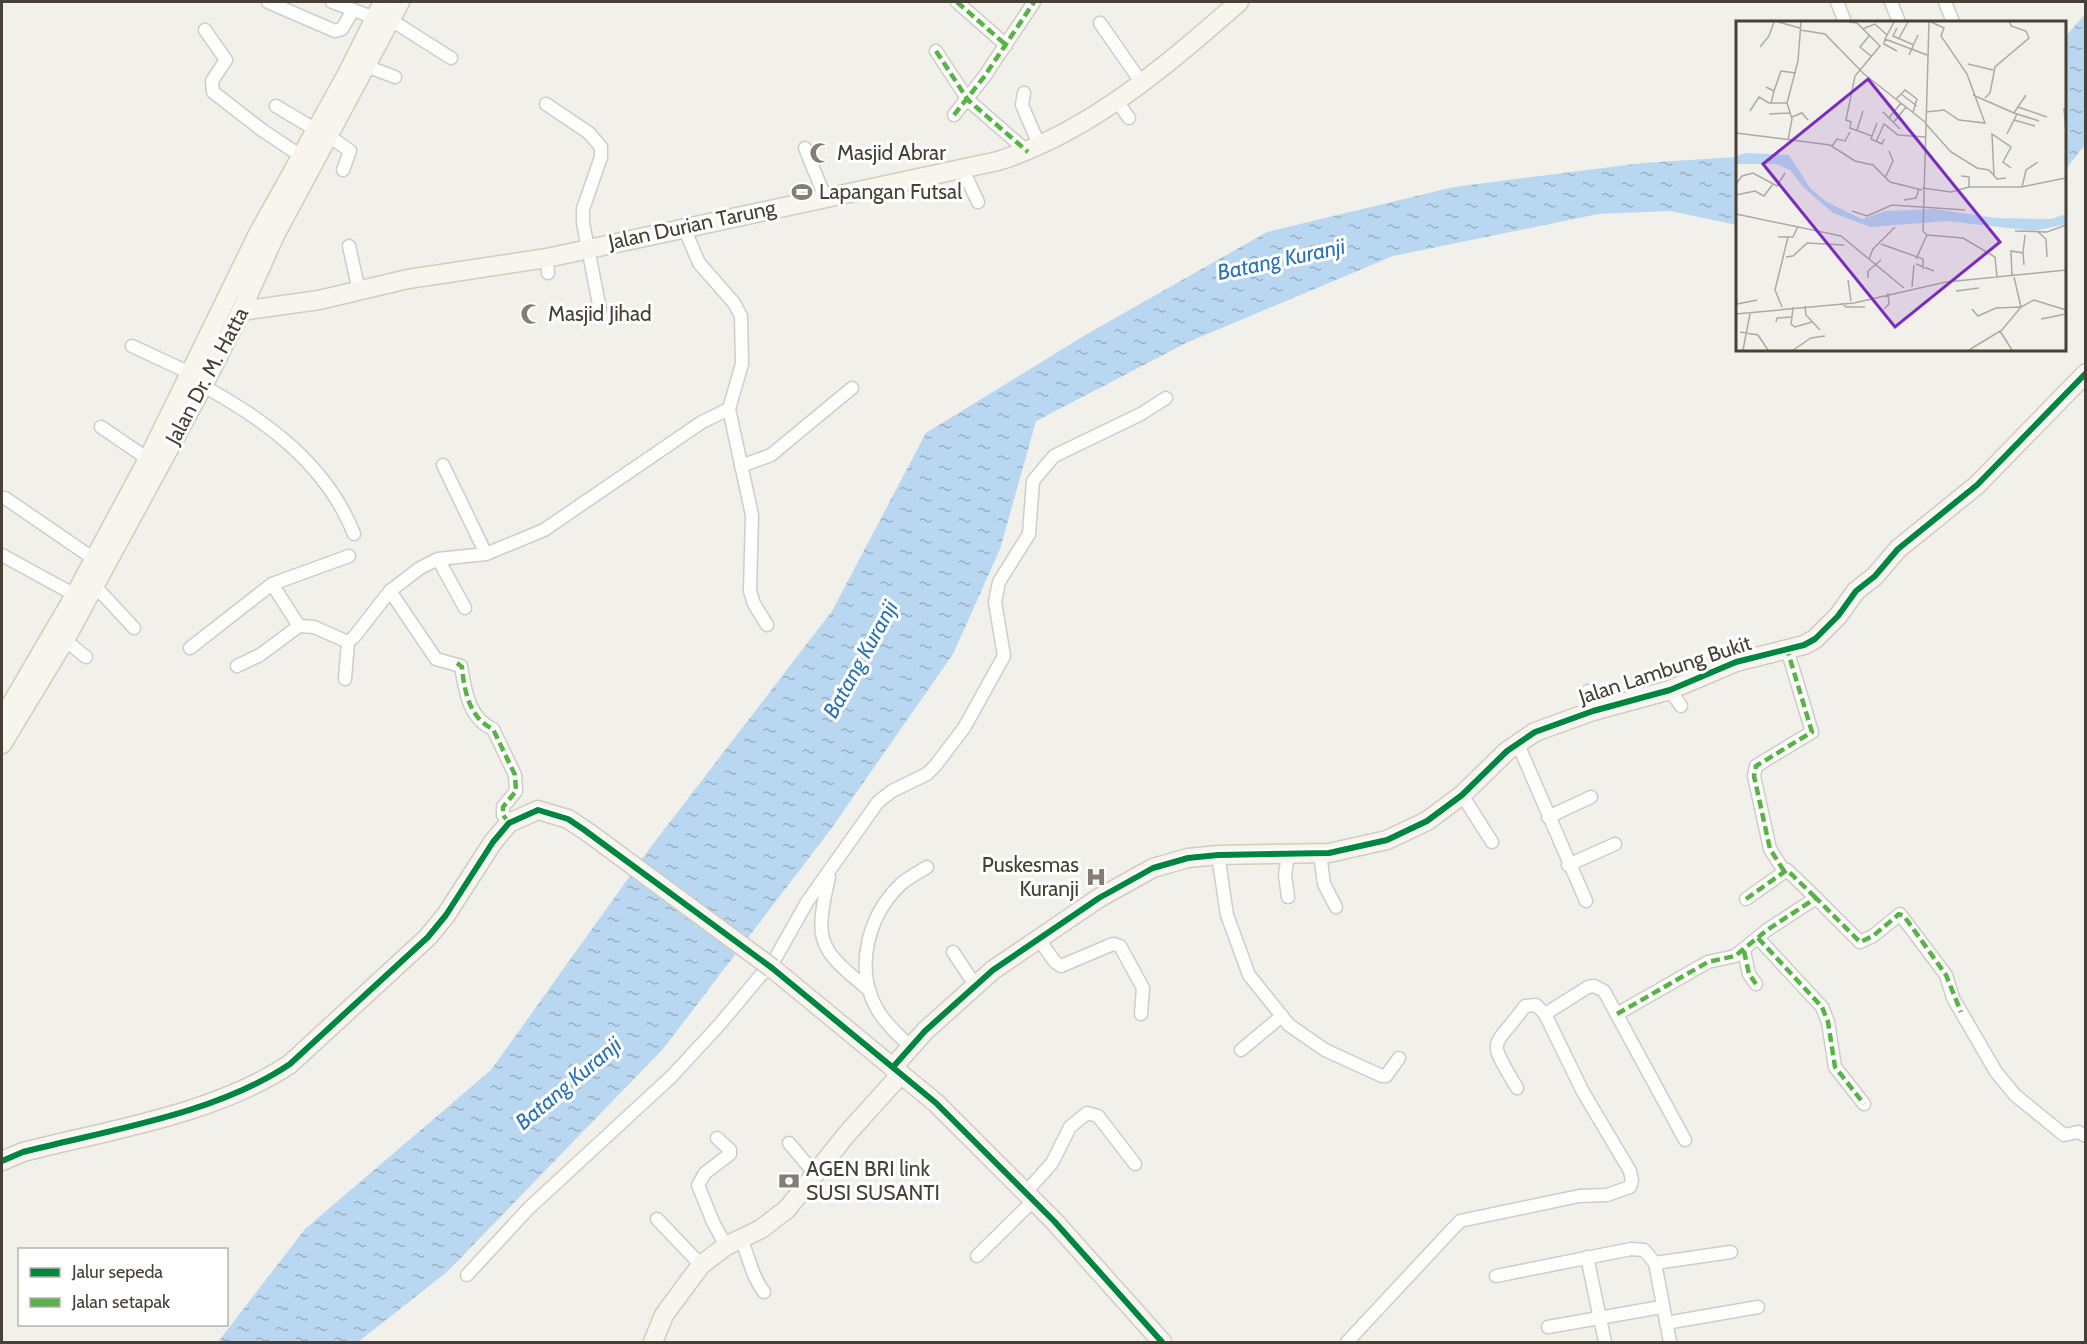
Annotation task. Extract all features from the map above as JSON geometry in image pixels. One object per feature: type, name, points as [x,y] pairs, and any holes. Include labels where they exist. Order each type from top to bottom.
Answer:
[{"type":"street","points":[[268,2],[335,31],[342,29],[353,10]]},
{"type":"street","points":[[332,2],[353,10],[383,13],[451,58]]},
{"type":"street","name":"Jalan Dr. M. Hatta","points":[[2,720],[62,636],[94,586],[196,380],[222,305],[292,188],[383,13],[400,2]]},
{"type":"street","points":[[957,2],[1006,45]]},
{"type":"street","points":[[954,116],[968,100],[1034,2]]},
{"type":"street","name":"Jalan Durian Tarung","points":[[241,311],[291,305],[408,279],[547,265],[589,247],[963,170],[1034,149],[1117,100],[1239,2]]},
{"type":"street","points":[[1837,2],[1845,21]]},
{"type":"street","points":[[1891,2],[1899,21]]},
{"type":"street","points":[[1945,2],[1953,21]]},
{"type":"street","name":"Jalan Dr. M. Hatta","points":[[2,744],[62,636],[75,595],[148,459],[241,311],[275,235],[302,156],[322,133],[366,66],[383,13]]},
{"type":"street","points":[[1100,23],[1141,82]]},
{"type":"street","points":[[205,30],[226,60],[211,85],[213,92],[262,130],[302,156]]},
{"type":"street","points":[[936,51],[968,100],[1034,149]]},
{"type":"street","points":[[366,66],[395,77]]},
{"type":"street","points":[[1024,93],[1022,105],[1034,149]]},
{"type":"street","points":[[1117,100],[1129,118]]},
{"type":"street","points":[[546,104],[589,133],[601,147],[601,157],[582,209],[600,309]]},
{"type":"street","points":[[276,106],[350,151],[344,170]]},
{"type":"street","points":[[805,148],[825,197]]},
{"type":"street","points":[[963,170],[978,202]]},
{"type":"street","points":[[684,228],[699,263],[734,303],[741,316],[742,364],[729,409],[752,515],[750,591],[754,604],[767,625]]},
{"type":"street","points":[[349,246],[359,291]]},
{"type":"street","points":[[132,346],[196,380],[249,413],[297,451],[320,474],[345,511],[354,534]]},
{"type":"street","name":"Jalan Lambung Bukit","points":[[653,1342],[664,1315],[701,1265],[734,1242],[781,1215],[897,1070],[910,1047],[975,985],[1038,938],[1099,898],[1153,868],[1188,858],[1218,855],[1320,854],[1369,846],[1409,831],[1462,795],[1517,742],[1535,732],[1593,711],[1670,690],[1736,662],[1815,639],[1898,549],[1977,485],[2085,373]]},
{"type":"street","points":[[741,466],[771,455],[852,388]]},
{"type":"street","points":[[466,1275],[529,1208],[672,1076],[720,1024],[776,957],[794,923],[878,802],[908,782],[927,774],[964,728],[1004,656],[994,602],[999,582],[1029,534],[1032,481],[1054,456],[1141,414],[1166,398]]},
{"type":"street","points":[[345,679],[348,642],[390,591],[404,578],[438,559],[486,554],[544,530],[702,422],[729,409]]},
{"type":"street","points":[[101,427],[148,459]]},
{"type":"street","points":[[443,465],[486,554]]},
{"type":"street","points":[[5,498],[94,559]]},
{"type":"street","points":[[2,555],[75,595]]},
{"type":"street","points":[[190,648],[272,584],[349,556]]},
{"type":"street","points":[[438,559],[465,608]]},
{"type":"street","points":[[272,584],[299,626]]},
{"type":"street","points":[[94,586],[134,628]]},
{"type":"street","points":[[390,591],[434,657],[441,662],[461,666],[471,709],[485,725],[493,729],[515,775],[516,791],[503,808],[503,815],[510,823]]},
{"type":"street","points":[[237,666],[260,655],[299,626],[314,627],[348,642]]},
{"type":"street","points":[[62,636],[86,657]]},
{"type":"street","points":[[1787,649],[1812,732],[1756,766],[1754,776],[1770,849],[1784,871],[1792,873],[1860,942],[1873,936],[1899,914],[1904,916],[1946,975],[1961,1012],[2004,1082],[2027,1106],[2064,1135],[2078,1132],[2085,1136]]},
{"type":"street","points":[[1670,690],[1681,706]]},
{"type":"street","points":[[1588,691],[1593,711]]},
{"type":"street","points":[[1517,742],[1568,865],[1586,902]]},
{"type":"street","points":[[1462,795],[1492,842]]},
{"type":"street","points":[[1548,817],[1591,796]]},
{"type":"street","points":[[2,1161],[23,1152],[209,1104],[266,1080],[282,1070],[428,937],[446,915],[493,842],[510,823],[538,810],[568,819],[589,833],[772,968],[936,1103],[1030,1196],[1162,1342]]},
{"type":"street","points":[[1568,865],[1616,844]]},
{"type":"street","points":[[1287,854],[1285,875],[1288,897]]},
{"type":"street","points":[[1320,854],[1324,885],[1336,906]]},
{"type":"street","points":[[1218,855],[1227,915],[1249,975],[1289,1025],[1325,1050],[1382,1076],[1386,1076],[1400,1058]]},
{"type":"street","points":[[910,1047],[884,1020],[869,990],[864,964],[868,939],[880,914],[899,886],[927,867]]},
{"type":"street","points":[[830,871],[821,911],[824,943],[834,961],[869,990]]},
{"type":"street","points":[[1746,899],[1784,871]]},
{"type":"street","points":[[1617,1014],[1708,962],[1727,959],[1744,951],[1758,938],[1816,898]]},
{"type":"street","points":[[1038,938],[1055,962],[1061,966],[1113,944],[1120,946],[1143,988],[1141,1014]]},
{"type":"street","points":[[1758,938],[1822,1007],[1828,1022],[1835,1067],[1864,1104]]},
{"type":"street","points":[[1744,951],[1749,974],[1756,984]]},
{"type":"street","points":[[953,952],[975,985]]},
{"type":"street","points":[[1545,1014],[1594,986],[1604,991],[1685,1140]]},
{"type":"street","points":[[1347,1342],[1460,1221],[1579,1196],[1607,1195],[1626,1190],[1632,1184],[1630,1171],[1583,1092],[1545,1014],[1536,1005],[1525,1006],[1496,1041],[1496,1051],[1517,1088]]},
{"type":"street","points":[[1241,1050],[1282,1016]]},
{"type":"street","points":[[977,1256],[1030,1196],[1052,1163],[1070,1127],[1087,1113],[1096,1114],[1135,1164]]},
{"type":"street","points":[[717,1138],[730,1150],[730,1154],[705,1173],[698,1185],[713,1222],[752,1263],[753,1278],[764,1292]]},
{"type":"street","points":[[789,1143],[815,1174]]},
{"type":"street","points":[[657,1219],[701,1265]]},
{"type":"street","points":[[1496,1276],[1587,1257],[1644,1250],[1655,1263],[1661,1306],[1670,1342]]},
{"type":"street","points":[[1655,1263],[1731,1252]]},
{"type":"street","points":[[1587,1257],[1605,1342]]},
{"type":"street","points":[[1548,1327],[1661,1306]]},
{"type":"street","points":[[1666,1323],[1758,1307]]},
{"type":"water","points":[[2085,14],[2085,145],[2066,169],[2066,36]]},
{"type":"water","name":"Batang Kuranji","points":[[1736,157],[1736,225],[1670,211],[1598,214],[1393,256],[1186,343],[1036,421],[1000,549],[953,654],[831,829],[663,1049],[447,1272],[358,1342],[218,1342],[305,1229],[491,1070],[650,848],[832,611],[926,433],[1087,334],[1267,232],[1454,187],[1643,163]]},
{"type":"marked path","points":[[957,2],[1006,45]]},
{"type":"marked path","points":[[954,115],[984,77],[1034,2]]},
{"type":"marked path","points":[[936,51],[968,100],[1028,152]]},
{"type":"marked path","points":[[1784,871],[1770,849],[1754,776],[1756,766],[1812,732],[1787,649]]},
{"type":"marked path","points":[[457,663],[462,667],[464,685],[474,711],[485,724],[493,729],[515,775],[516,791],[503,807],[503,815],[509,823]]},
{"type":"marked path","points":[[1746,899],[1787,870],[1816,898]]},
{"type":"marked path","points":[[1617,1014],[1708,962],[1735,956],[1767,930],[1816,898],[1860,942],[1873,936],[1899,914],[1904,916],[1946,975],[1961,1012]]},
{"type":"marked path","points":[[1758,938],[1822,1007],[1828,1022],[1835,1067],[1864,1104]]},
{"type":"marked path","points":[[1744,951],[1749,974],[1756,984]]},
{"type":"cycle path","points":[[893,1067],[925,1031],[993,970],[1099,898],[1153,868],[1188,858],[1218,855],[1329,853],[1387,840],[1427,821],[1462,795],[1507,751],[1535,732],[1593,711],[1670,690],[1736,662],[1804,645],[1815,639],[1838,616],[1856,591],[1875,576],[1898,549],[1977,485],[2086,373]]},
{"type":"cycle path","points":[[2,1161],[23,1152],[126,1128],[196,1108],[229,1096],[290,1064],[428,937],[446,915],[493,842],[509,823],[538,810],[568,819],[583,829],[772,968],[936,1103],[1054,1221],[1162,1342]]},
{"type":"place","name":"Masjid Abrar","points":[[820,153]]},
{"type":"place","name":"Lapangan Futsal","points":[[802,192]]},
{"type":"place","name":"Masjid Jihad","points":[[531,314]]},
{"type":"place","name":"Puskesmas Kuranji","points":[[1096,877]]},
{"type":"place","name":"AGEN BRI link SUSI SUSANTI","points":[[789,1181]]}]
